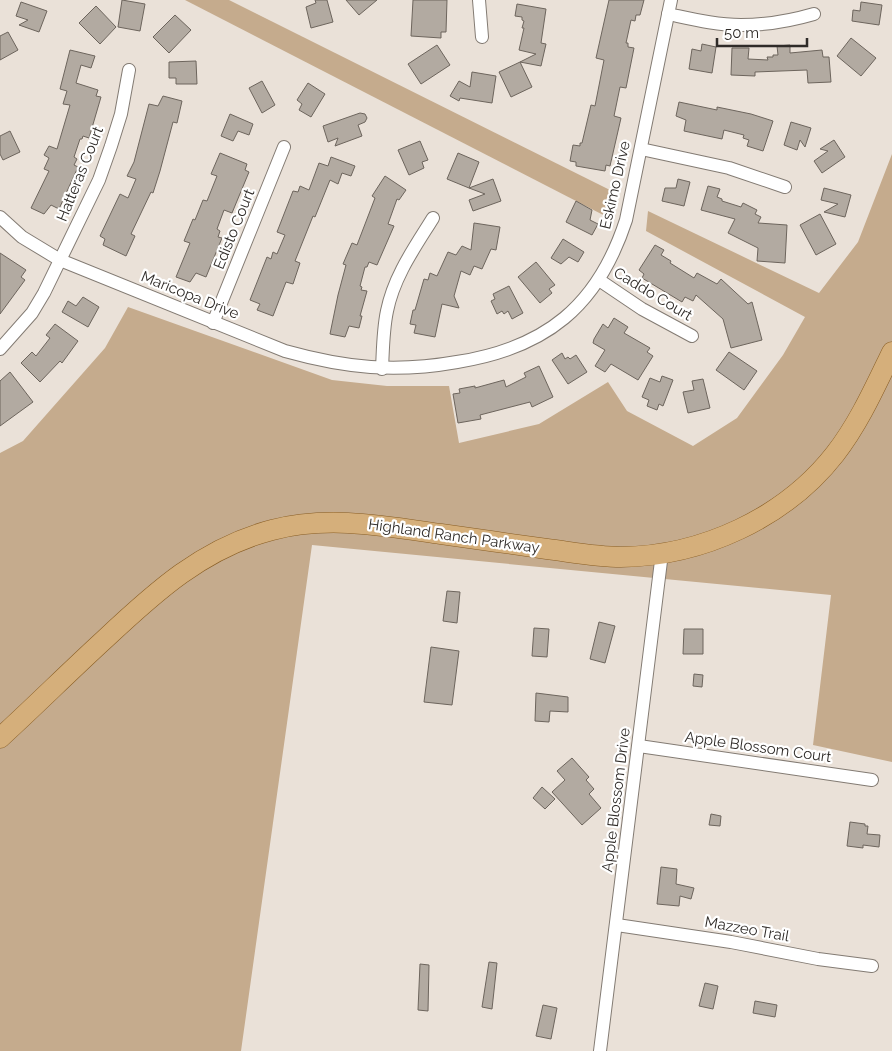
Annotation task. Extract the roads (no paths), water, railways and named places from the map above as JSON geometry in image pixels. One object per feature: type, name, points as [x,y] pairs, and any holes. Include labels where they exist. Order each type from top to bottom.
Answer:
[{"type":"main road","name":"Highland Ranch Parkway","points":[[0,738],[134,612],[172,579],[215,552],[236,542],[273,529],[312,523],[380,525],[601,556],[620,557],[662,553],[700,545],[742,528],[783,504],[802,488],[835,454],[869,400],[892,352]]},
{"type":"street","points":[[479,0],[482,37]]},
{"type":"street","name":"Eskimo Drive","points":[[382,369],[443,365],[485,358],[508,351],[543,333],[567,315],[584,299],[599,280],[619,243],[626,220],[670,0]]},
{"type":"street","points":[[668,14],[716,23],[740,25],[792,20],[814,14]]},
{"type":"street","name":"Hatteras Court","points":[[0,349],[32,313],[44,293],[99,180],[121,114],[129,70]]},
{"type":"street","name":"Edisto Court","points":[[213,323],[284,147]]},
{"type":"street","points":[[641,149],[729,168],[785,187]]},
{"type":"street","name":"Maricopa Drive","points":[[0,217],[22,237],[60,260],[213,323],[285,351],[317,360],[349,366],[382,369]]},
{"type":"street","points":[[382,369],[386,311],[393,290],[402,269],[433,218]]},
{"type":"street","name":"Caddo Court","points":[[599,280],[642,309],[692,336]]},
{"type":"street","name":"Apple Blossom Drive","points":[[600,1051],[662,553]]},
{"type":"street","name":"Apple Blossom Court","points":[[639,746],[872,780]]},
{"type":"street","name":"Mazzeo Trail","points":[[616,925],[731,942],[818,959],[872,966]]}]
